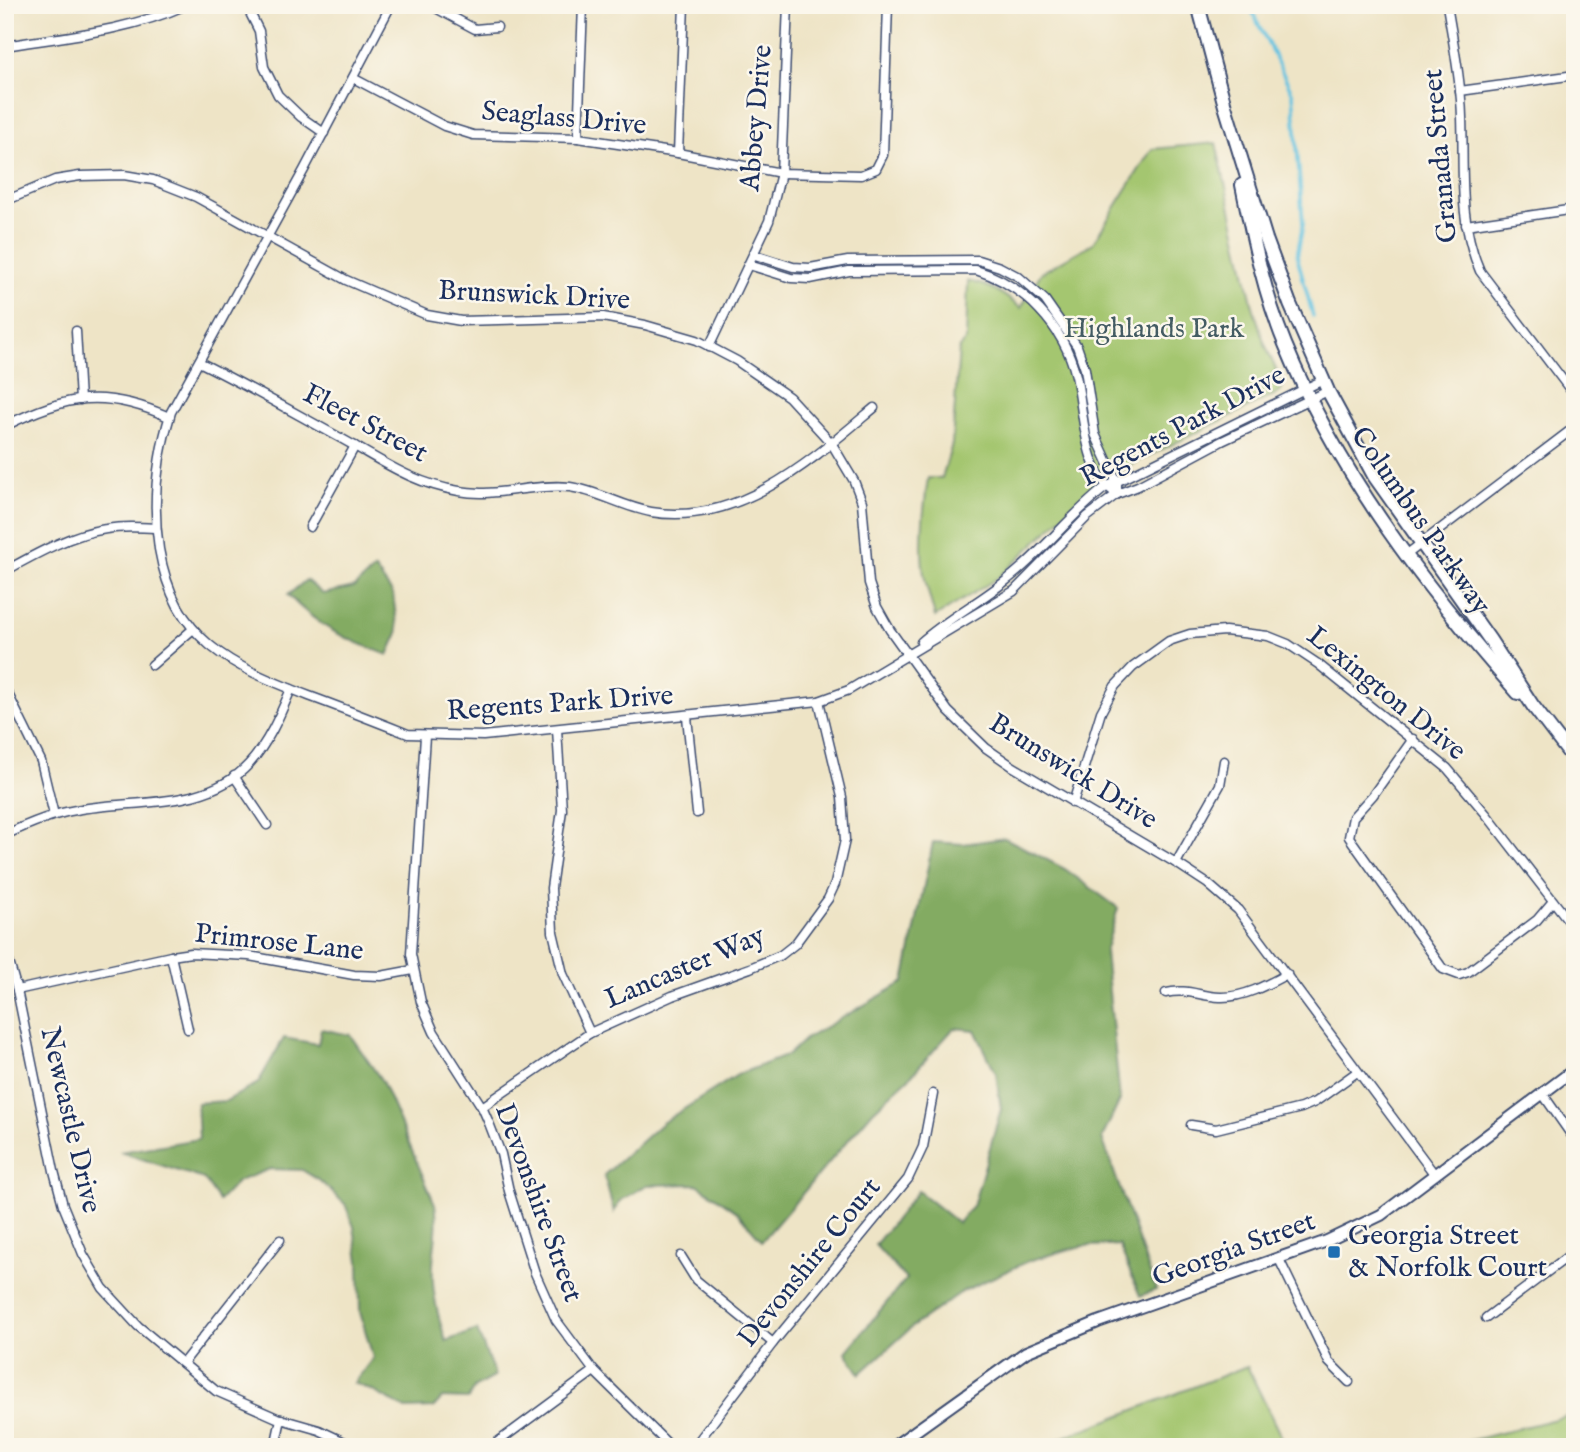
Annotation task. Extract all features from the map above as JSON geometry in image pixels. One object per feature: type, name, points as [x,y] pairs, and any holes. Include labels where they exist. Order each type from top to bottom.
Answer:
[{"type":"main road","name":"Columbus Parkway","points":[[1198,5],[1225,106],[1266,239],[1290,304],[1325,385],[1374,476],[1490,639],[1533,706],[1575,761]]},
{"type":"main road","name":"Columbus Parkway","points":[[1225,106],[1264,286],[1285,344],[1332,441],[1368,501],[1406,555],[1500,672],[1533,706]]},
{"type":"street","points":[[5,46],[121,28],[170,8],[186,5]]},
{"type":"street","points":[[246,5],[259,31],[264,67],[278,95],[301,117],[324,133]]},
{"type":"street","name":"Regents Park Drive","points":[[391,5],[169,416],[156,477],[156,528],[162,566],[173,597],[193,629],[215,650],[237,665],[291,689],[408,734],[425,736],[483,736],[820,701],[849,690],[1014,591],[1087,517],[1117,494],[1138,486],[1308,393]]},
{"type":"street","points":[[430,5],[475,29],[497,27]]},
{"type":"street","points":[[578,138],[583,5]]},
{"type":"street","points":[[678,153],[684,5]]},
{"type":"street","name":"Abbey Drive","points":[[709,347],[755,255],[769,221],[781,173],[788,5]]},
{"type":"street","name":"Seaglass Drive","points":[[353,78],[444,126],[472,135],[578,138],[678,153],[781,173],[861,175],[876,169],[883,155],[888,5]]},
{"type":"street","name":"Granada Street","points":[[1447,5],[1462,116],[1462,195],[1473,255],[1480,271],[1575,396]]},
{"type":"street","points":[[1460,91],[1575,75]]},
{"type":"street","name":"Brunswick Drive","points":[[5,201],[55,180],[80,176],[124,175],[153,180],[176,188],[346,280],[427,315],[461,321],[603,317],[645,325],[696,340],[761,376],[789,397],[832,444],[854,481],[862,502],[869,583],[877,607],[948,711],[966,731],[1012,766],[1176,863],[1208,884],[1238,910],[1435,1175]]},
{"type":"street","points":[[1466,225],[1575,209]]},
{"type":"street","points":[[749,265],[791,278],[810,279],[849,271],[976,270],[996,276],[1013,286],[1037,307],[1066,347],[1075,372],[1085,437],[1106,488],[1117,494],[1117,482],[1095,434],[1085,369],[1077,346],[1045,300],[1019,277],[978,260],[848,261],[810,268],[793,267],[755,255]]},
{"type":"street","points":[[76,331],[80,400]]},
{"type":"street","name":"Fleet Street","points":[[199,362],[402,474],[443,488],[464,492],[497,492],[549,486],[573,488],[627,506],[678,514],[726,508],[748,499],[832,444],[874,408]]},
{"type":"street","name":"Regents Park Drive","points":[[908,653],[939,626],[1007,580],[1080,508],[1106,488],[1325,385]]},
{"type":"street","points":[[5,426],[33,412],[67,401],[104,398],[142,404],[169,416]]},
{"type":"street","points":[[1406,555],[1575,427]]},
{"type":"street","points":[[310,527],[355,446]]},
{"type":"street","points":[[5,571],[90,532],[130,527],[156,528]]},
{"type":"street","points":[[152,665],[193,629]]},
{"type":"street","name":"Lexington Drive","points":[[1073,803],[1101,712],[1115,686],[1132,667],[1169,641],[1190,634],[1226,631],[1268,636],[1288,644],[1447,768],[1575,929]]},
{"type":"street","points":[[5,688],[41,761],[54,815]]},
{"type":"street","points":[[5,835],[54,815],[78,809],[184,797],[212,789],[248,766],[261,750],[291,689]]},
{"type":"street","name":"Lancaster Way","points":[[482,1107],[590,1033],[671,996],[781,955],[795,944],[828,899],[835,884],[845,840],[842,797],[820,701]]},
{"type":"street","points":[[687,716],[697,813]]},
{"type":"street","points":[[557,729],[562,810],[551,888],[552,932],[564,974],[590,1033]]},
{"type":"street","name":"Devonshire Street","points":[[425,736],[414,895],[413,970],[421,1002],[434,1032],[482,1107],[501,1154],[509,1191],[545,1300],[566,1336],[594,1371],[671,1447]]},
{"type":"street","points":[[1413,739],[1373,795],[1353,817],[1349,837],[1443,969],[1459,975],[1468,972],[1537,920],[1553,901]]},
{"type":"street","points":[[1176,863],[1220,785],[1224,761]]},
{"type":"street","points":[[234,776],[267,825]]},
{"type":"street","name":"Newcastle Drive","points":[[5,948],[17,990],[63,1205],[78,1242],[103,1287],[138,1325],[216,1391],[281,1419],[319,1430],[355,1447]]},
{"type":"street","name":"Primrose Lane","points":[[17,990],[191,953],[249,956],[354,975],[381,976],[413,970]]},
{"type":"street","points":[[171,956],[188,1029]]},
{"type":"street","points":[[1166,993],[1179,989],[1218,997],[1231,996],[1269,984],[1287,974]]},
{"type":"street","name":"Georgia Street","points":[[893,1447],[1026,1352],[1098,1322],[1279,1259],[1356,1229],[1381,1215],[1575,1069]]},
{"type":"street","points":[[1191,1125],[1216,1129],[1301,1108],[1315,1102],[1357,1072]]},
{"type":"street","points":[[1542,1093],[1575,1140]]},
{"type":"street","name":"Devonshire Court","points":[[694,1447],[773,1343],[908,1179],[923,1147],[933,1094]]},
{"type":"street","points":[[183,1363],[281,1240]]},
{"type":"street","points":[[1486,1318],[1575,1251]]},
{"type":"street","points":[[681,1256],[696,1280],[773,1343]]},
{"type":"street","points":[[1279,1259],[1329,1362],[1349,1382]]},
{"type":"street","points":[[491,1447],[594,1371]]},
{"type":"street","points":[[275,1447],[281,1419]]},
{"type":"green space","name":"Highlands Park","points":[[1216,143],[1252,303],[1264,342],[1283,386],[1278,393],[1132,464],[1090,491],[999,577],[935,617],[923,568],[924,511],[928,478],[942,478],[952,444],[959,349],[966,340],[968,281],[997,291],[1021,308],[1041,273],[1093,243],[1152,149]]},
{"type":"green space","points":[[375,569],[393,594],[398,633],[388,655],[334,632],[312,617],[288,595],[306,580],[323,594],[354,587]]},
{"type":"green space","points":[[1005,838],[1065,869],[1118,908],[1105,952],[1120,1100],[1102,1138],[1156,1290],[1140,1296],[1119,1245],[1082,1246],[1031,1260],[963,1291],[912,1327],[860,1374],[846,1352],[906,1279],[875,1245],[918,1191],[958,1223],[974,1203],[1001,1109],[996,1073],[975,1030],[954,1028],[909,1078],[873,1111],[762,1241],[737,1212],[697,1184],[647,1185],[620,1201],[614,1212],[604,1175],[662,1123],[739,1074],[788,1055],[805,1039],[904,982],[933,842],[963,844]]},
{"type":"green space","points":[[321,1029],[350,1035],[382,1081],[435,1204],[433,1284],[446,1341],[477,1330],[495,1376],[475,1387],[468,1399],[442,1398],[433,1408],[406,1409],[354,1383],[373,1358],[360,1312],[359,1261],[354,1227],[345,1204],[320,1181],[302,1170],[270,1169],[238,1181],[219,1201],[204,1179],[120,1152],[199,1139],[197,1103],[226,1101],[258,1083],[284,1038],[318,1044]]},
{"type":"green space","points":[[1247,1366],[1286,1447],[1039,1447]]},
{"type":"green space","points":[[1575,1414],[1575,1447],[1445,1447]]},
{"type":"waterway","points":[[1249,5],[1293,94],[1303,224],[1297,256],[1313,316]]},
{"type":"place","name":"Georgia Street & Norfolk Court","points":[[1334,1252]]}]
